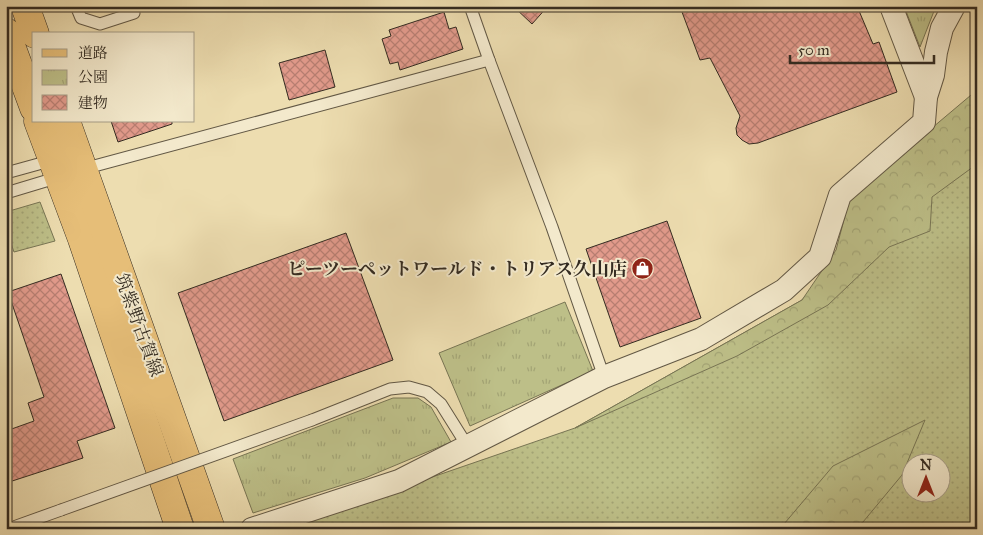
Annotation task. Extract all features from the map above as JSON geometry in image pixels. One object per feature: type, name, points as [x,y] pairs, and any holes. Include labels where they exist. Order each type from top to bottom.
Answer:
[{"type":"main road","points":[[26,6],[34,32]]},
{"type":"main road","points":[[6,32],[32,103]]},
{"type":"main road","name":"筑紫野古賀線","points":[[39,122],[65,169],[211,529]]},
{"type":"main road","name":"筑紫野古賀線","points":[[66,122],[65,169],[82,239],[180,529]]},
{"type":"street","points":[[891,6],[926,97]]},
{"type":"street","points":[[252,529],[399,481],[604,377],[701,339],[784,290],[820,257],[840,195],[924,122],[926,97],[933,75],[942,28],[954,6]]},
{"type":"lane","points":[[76,6],[80,18],[100,24],[134,13]]},
{"type":"lane","points":[[470,6],[488,60],[552,227],[604,377]]},
{"type":"lane","points":[[6,192],[65,169],[488,60]]},
{"type":"lane","points":[[6,173],[65,169]]},
{"type":"lane","points":[[8,529],[312,420],[390,389],[409,387],[427,392],[442,404],[468,447]]},
{"type":"green space","points":[[904,6],[936,6],[920,47]]},
{"type":"green space","points":[[977,90],[977,164],[932,197],[930,231],[889,247],[828,305],[737,356],[575,428],[802,300],[836,250],[850,197]]},
{"type":"green space","points":[[977,108],[977,529],[281,529],[575,428],[802,300],[843,251]]},
{"type":"green space","points":[[40,202],[55,241],[14,252],[6,229],[6,212]]},
{"type":"green space","points":[[565,302],[593,371],[470,426],[439,353]]},
{"type":"green space","points":[[393,398],[418,398],[431,407],[451,442],[365,478],[253,513],[233,459]]},
{"type":"green space","points":[[925,420],[912,452],[900,452],[900,477],[863,522],[853,529],[776,529],[784,524],[833,466]]},
{"type":"building","points":[[513,6],[548,6],[532,24]]},
{"type":"building","points":[[690,6],[857,6],[873,44],[879,42],[897,92],[758,143],[749,144],[737,135],[736,128],[740,116],[710,58],[700,60],[682,12],[691,9]]},
{"type":"building","points":[[444,12],[449,29],[456,27],[463,49],[400,70],[398,62],[390,64],[382,39],[391,36],[389,30]]},
{"type":"building","points":[[325,50],[335,87],[289,100],[279,63]]},
{"type":"building","points":[[111,122],[172,122],[172,124],[118,142]]},
{"type":"building","points":[[667,221],[701,318],[620,347],[586,249]]},
{"type":"building","points":[[346,233],[393,360],[224,421],[178,293]]},
{"type":"building","points":[[61,274],[115,428],[77,441],[83,458],[6,483],[6,431],[34,421],[28,403],[44,397],[8,292]]},
{"type":"place","name":"ピーツーペットワールド・トリアス久山店","points":[[643,269]]}]
